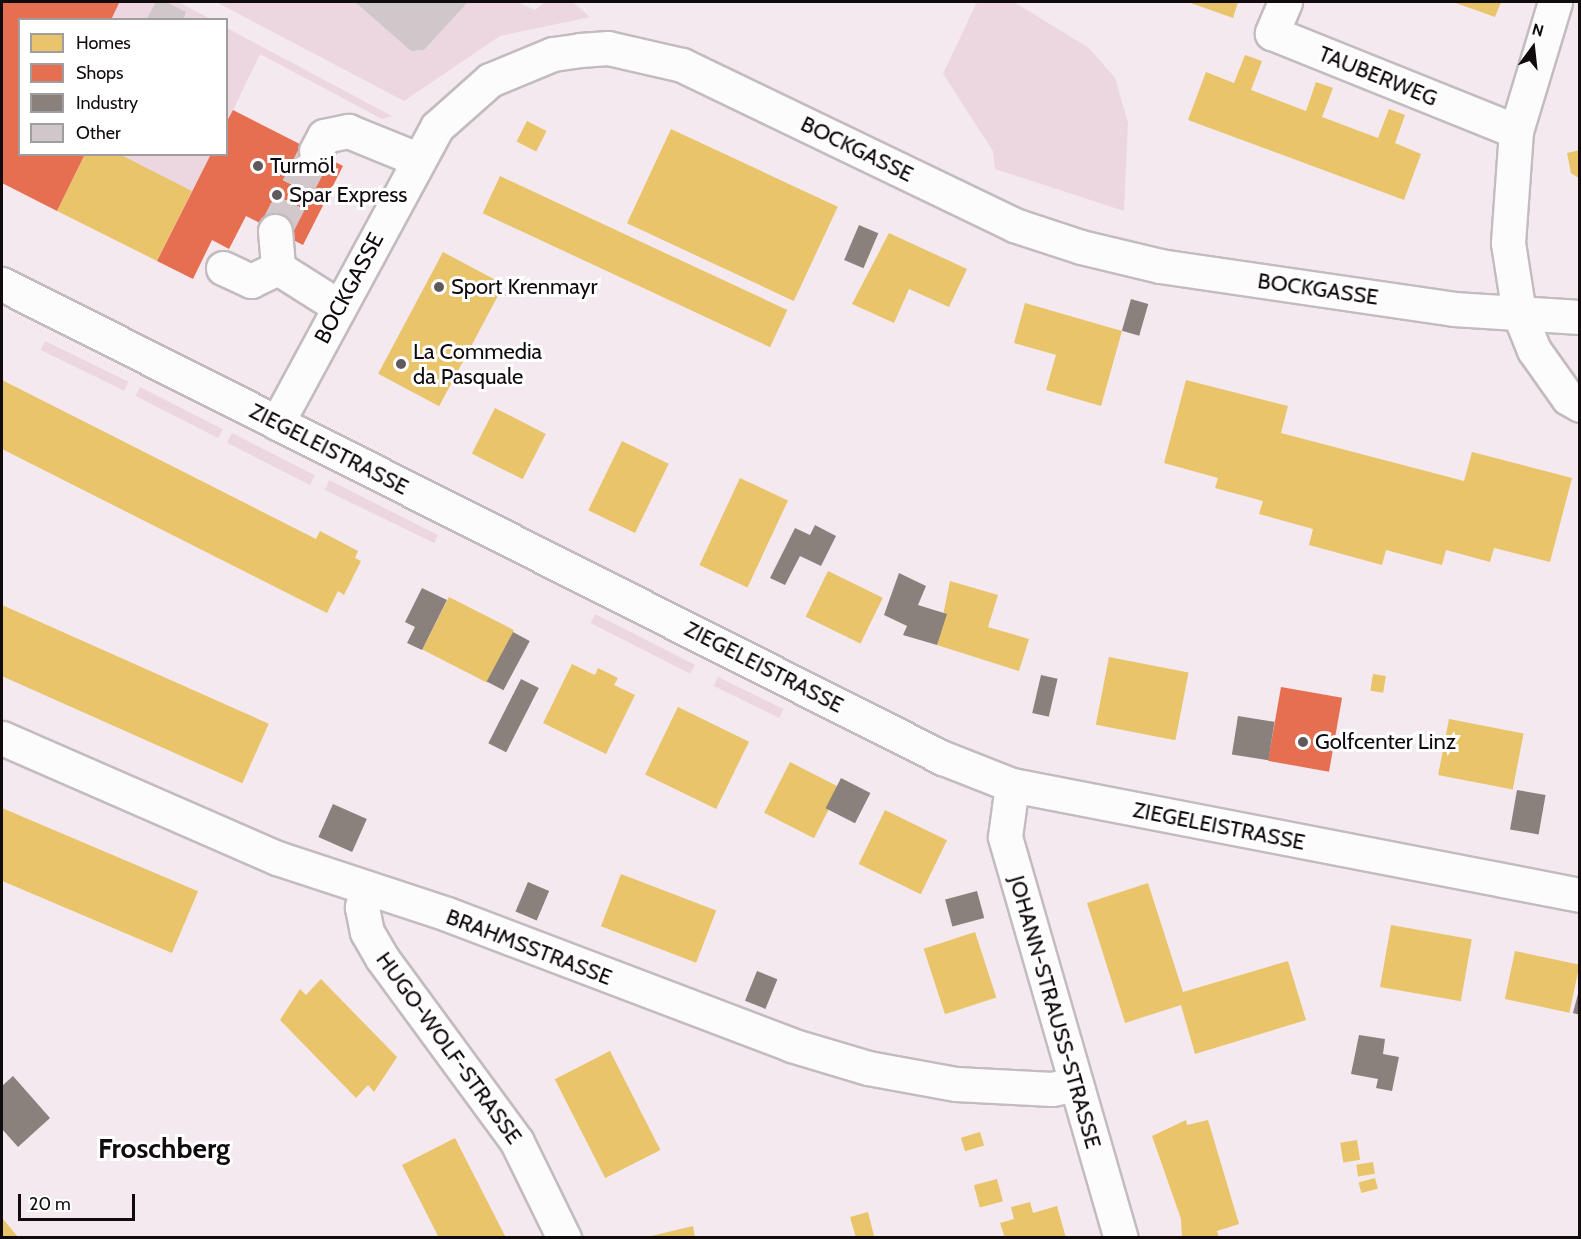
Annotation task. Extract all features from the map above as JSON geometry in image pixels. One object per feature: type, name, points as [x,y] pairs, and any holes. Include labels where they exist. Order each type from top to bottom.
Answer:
[{"type":"street","name":"TAUBERWEG","points":[[1285,2],[1272,33],[1516,131]]},
{"type":"street","points":[[1555,2],[1516,131],[1508,243],[1519,313],[1547,372],[1580,405]]},
{"type":"street","name":"BOCKGASSE","points":[[278,423],[338,306],[417,159],[437,127],[490,80],[553,54],[608,48],[682,65],[1014,225],[1081,247],[1172,268],[1519,313],[1580,317]]},
{"type":"street","points":[[316,151],[324,136],[348,131],[417,159]]},
{"type":"street","points":[[276,231],[278,268]]},
{"type":"street","points":[[223,268],[251,281],[278,268]]},
{"type":"street","points":[[278,268],[338,306]]},
{"type":"street","name":"ZIEGELEISTRASSE","points":[[2,284],[943,758],[1012,785],[1580,895]]},
{"type":"street","name":"BRAHMSSTRASSE","points":[[2,738],[277,858],[447,914],[676,1005],[868,1068],[956,1084],[1052,1089],[1075,1084]]},
{"type":"street","name":"JOHANN-STRAUSS-STRASSE","points":[[1012,785],[1005,837],[1121,1238]]},
{"type":"street","name":"HUGO-WOLF-STRASSE","points":[[367,889],[362,907],[382,958],[518,1142],[564,1238]]},
{"type":"shaded area","points":[[116,2],[178,2],[209,18],[112,18]]},
{"type":"shaded area","points":[[216,2],[355,2],[411,51],[424,50],[468,2],[517,2],[535,10],[545,2],[573,2],[590,17],[500,36],[404,101]]},
{"type":"shaded area","points":[[977,2],[1014,2],[1089,48],[1115,78],[1128,123],[1124,211],[995,169],[993,151],[943,74]]},
{"type":"shaded area","points":[[228,29],[392,116],[382,119],[260,54],[228,121]]},
{"type":"shaded area","points":[[121,156],[210,156],[192,191]]},
{"type":"shaded area","points":[[45,341],[129,382],[124,391],[41,350]]},
{"type":"shaded area","points":[[140,387],[223,429],[218,438],[135,396]]},
{"type":"shaded area","points":[[232,433],[315,475],[310,485],[227,443]]},
{"type":"shaded area","points":[[329,480],[438,535],[434,543],[325,490]]},
{"type":"shaded area","points":[[595,614],[695,665],[690,674],[590,623]]},
{"type":"shaded area","points":[[718,677],[784,709],[779,718],[714,686]]},
{"type":"building: Homes","points":[[1188,2],[1238,2],[1233,18]]},
{"type":"building: Homes","points":[[1453,2],[1501,2],[1495,17]]},
{"type":"building: Homes","points":[[1245,55],[1262,61],[1251,90],[1306,111],[1316,82],[1333,88],[1322,117],[1378,138],[1389,109],[1405,115],[1395,143],[1421,154],[1404,200],[1188,120],[1206,72],[1234,83]]},
{"type":"building: Homes","points":[[527,121],[547,131],[536,151],[517,141]]},
{"type":"building: Homes","points":[[671,129],[838,207],[794,301],[627,223]]},
{"type":"building: Homes","points":[[1580,150],[1580,179],[1571,173],[1567,153]]},
{"type":"building: Homes","points":[[84,156],[123,156],[192,191],[157,261],[57,211]]},
{"type":"building: Homes","points":[[500,176],[787,310],[770,347],[483,213]]},
{"type":"building: Homes","points":[[889,233],[967,269],[949,307],[909,289],[894,323],[852,304]]},
{"type":"building: Homes","points":[[443,252],[504,284],[439,406],[378,374]]},
{"type":"building: Homes","points":[[1025,303],[1122,331],[1101,406],[1046,390],[1056,355],[1014,343]]},
{"type":"building: Homes","points":[[2,380],[316,539],[320,531],[358,551],[355,558],[361,561],[344,595],[338,591],[327,613],[2,449]]},
{"type":"building: Homes","points":[[1186,380],[1288,406],[1281,433],[1464,481],[1472,452],[1572,478],[1550,562],[1494,548],[1490,562],[1446,550],[1442,565],[1386,550],[1382,565],[1309,545],[1313,529],[1259,514],[1263,501],[1215,488],[1218,478],[1164,463]]},
{"type":"building: Homes","points":[[495,408],[546,434],[523,479],[472,453]]},
{"type":"building: Homes","points":[[622,441],[669,464],[635,533],[588,510]]},
{"type":"building: Homes","points":[[740,478],[788,500],[747,587],[699,565]]},
{"type":"building: Homes","points":[[828,571],[883,598],[860,644],[806,617]]},
{"type":"building: Homes","points":[[950,581],[998,595],[988,627],[1029,639],[1019,671],[937,645]]},
{"type":"building: Homes","points":[[449,597],[514,630],[487,683],[422,650]]},
{"type":"building: Homes","points":[[2,605],[269,724],[242,783],[2,676]]},
{"type":"building: Homes","points":[[1109,657],[1189,672],[1175,740],[1096,725]]},
{"type":"building: Homes","points":[[572,664],[595,675],[598,668],[618,678],[614,685],[635,695],[606,754],[543,723]]},
{"type":"building: Homes","points":[[1373,674],[1386,676],[1383,693],[1370,691]]},
{"type":"building: Homes","points":[[678,707],[749,742],[716,809],[645,774]]},
{"type":"building: Homes","points":[[1449,719],[1524,734],[1513,789],[1438,775]]},
{"type":"building: Homes","points":[[790,762],[840,787],[814,838],[764,813]]},
{"type":"building: Homes","points":[[2,808],[198,891],[172,953],[2,881]]},
{"type":"building: Homes","points":[[885,810],[947,840],[921,894],[859,864]]},
{"type":"building: Homes","points":[[621,874],[716,911],[696,963],[601,926]]},
{"type":"building: Homes","points":[[1148,883],[1183,992],[1288,961],[1306,1020],[1195,1054],[1181,1005],[1125,1023],[1087,903]]},
{"type":"building: Homes","points":[[1391,925],[1472,939],[1461,1001],[1380,987]]},
{"type":"building: Homes","points":[[975,932],[996,998],[945,1014],[924,949]]},
{"type":"building: Homes","points":[[1515,951],[1580,965],[1569,1013],[1505,999]]},
{"type":"building: Homes","points":[[321,979],[397,1057],[374,1092],[368,1085],[356,1098],[280,1020],[300,989],[306,995]]},
{"type":"building: Homes","points":[[610,1051],[660,1150],[605,1178],[555,1079]]},
{"type":"building: Homes","points":[[1186,1120],[1187,1125],[1208,1120],[1239,1224],[1217,1231],[1219,1238],[1182,1238],[1181,1219],[1152,1136]]},
{"type":"building: Homes","points":[[980,1132],[984,1145],[965,1151],[961,1138]]},
{"type":"building: Homes","points":[[455,1138],[505,1236],[503,1238],[439,1238],[402,1165]]},
{"type":"building: Homes","points":[[1357,1140],[1360,1160],[1343,1162],[1340,1143]]},
{"type":"building: Homes","points":[[1373,1162],[1375,1174],[1358,1177],[1356,1165]]},
{"type":"building: Homes","points":[[1375,1178],[1378,1189],[1361,1193],[1359,1182]]},
{"type":"building: Homes","points":[[997,1179],[1003,1201],[980,1207],[974,1185]]},
{"type":"building: Homes","points":[[1030,1202],[1033,1213],[1057,1206],[1066,1238],[1005,1238],[1000,1223],[1014,1219],[1011,1207]]},
{"type":"building: Homes","points":[[868,1212],[874,1236],[856,1238],[850,1217]]},
{"type":"building: Homes","points":[[2,1218],[19,1238],[2,1238]]},
{"type":"building: Homes","points":[[693,1226],[695,1238],[647,1238],[647,1237]]},
{"type":"building: Shops","points":[[2,2],[119,3],[112,18],[18,18],[18,156],[84,156],[57,211],[2,183]]},
{"type":"building: Shops","points":[[233,110],[343,166],[303,245],[246,216],[229,249],[212,240],[193,279],[157,261],[210,156],[228,156],[228,119]]},
{"type":"building: Shops","name":"Golfcenter Linz","points":[[1281,687],[1342,698],[1329,772],[1268,761]]},
{"type":"building: Industry","points":[[859,225],[878,233],[863,268],[844,260]]},
{"type":"building: Industry","points":[[1131,299],[1148,304],[1139,336],[1122,331]]},
{"type":"building: Industry","points":[[815,525],[836,536],[821,566],[800,556],[785,585],[770,578],[795,528],[810,535]]},
{"type":"building: Industry","points":[[899,573],[926,586],[918,605],[947,614],[937,645],[903,635],[907,626],[884,615]]},
{"type":"building: Industry","points":[[422,588],[447,600],[422,650],[407,643],[415,627],[405,622]]},
{"type":"building: Industry","points":[[513,632],[530,641],[503,690],[487,681]]},
{"type":"building: Industry","points":[[1041,675],[1058,679],[1049,717],[1032,713]]},
{"type":"building: Industry","points":[[521,679],[539,688],[506,752],[488,743]]},
{"type":"building: Industry","points":[[1238,716],[1275,722],[1268,760],[1232,755]]},
{"type":"building: Industry","points":[[841,778],[870,793],[855,823],[826,808]]},
{"type":"building: Industry","points":[[1517,790],[1546,795],[1539,834],[1510,829]]},
{"type":"building: Industry","points":[[333,804],[367,819],[352,852],[318,837]]},
{"type":"building: Industry","points":[[528,882],[549,891],[537,920],[515,911]]},
{"type":"building: Industry","points":[[977,891],[984,918],[952,927],[945,900]]},
{"type":"building: Industry","points":[[757,971],[777,979],[765,1009],[745,1001]]},
{"type":"building: Industry","points":[[1580,986],[1580,1015],[1573,1013]]},
{"type":"building: Industry","points":[[1359,1035],[1385,1039],[1383,1054],[1399,1057],[1392,1091],[1376,1088],[1378,1079],[1351,1074]]},
{"type":"building: Industry","points":[[13,1076],[50,1118],[18,1147],[2,1129],[2,1086]]},
{"type":"building: Other","points":[[156,2],[166,2],[186,12],[184,18],[147,18]]},
{"type":"building: Other","points":[[355,2],[468,2],[424,50],[411,51]]},
{"type":"tunnel","points":[[275,231],[316,151]]},
{"type":"place","name":"Turmöl","points":[[258,166]]},
{"type":"place","name":"Spar Express","points":[[277,195]]},
{"type":"place","name":"Sport Krenmayr","points":[[439,287]]},
{"type":"place","name":"La Commedia da Pasquale","points":[[401,364]]},
{"type":"place","name":"Golfcenter Linz","points":[[1303,742]]},
{"type":"district","name":"Froschberg","points":[[164,1148]]}]
